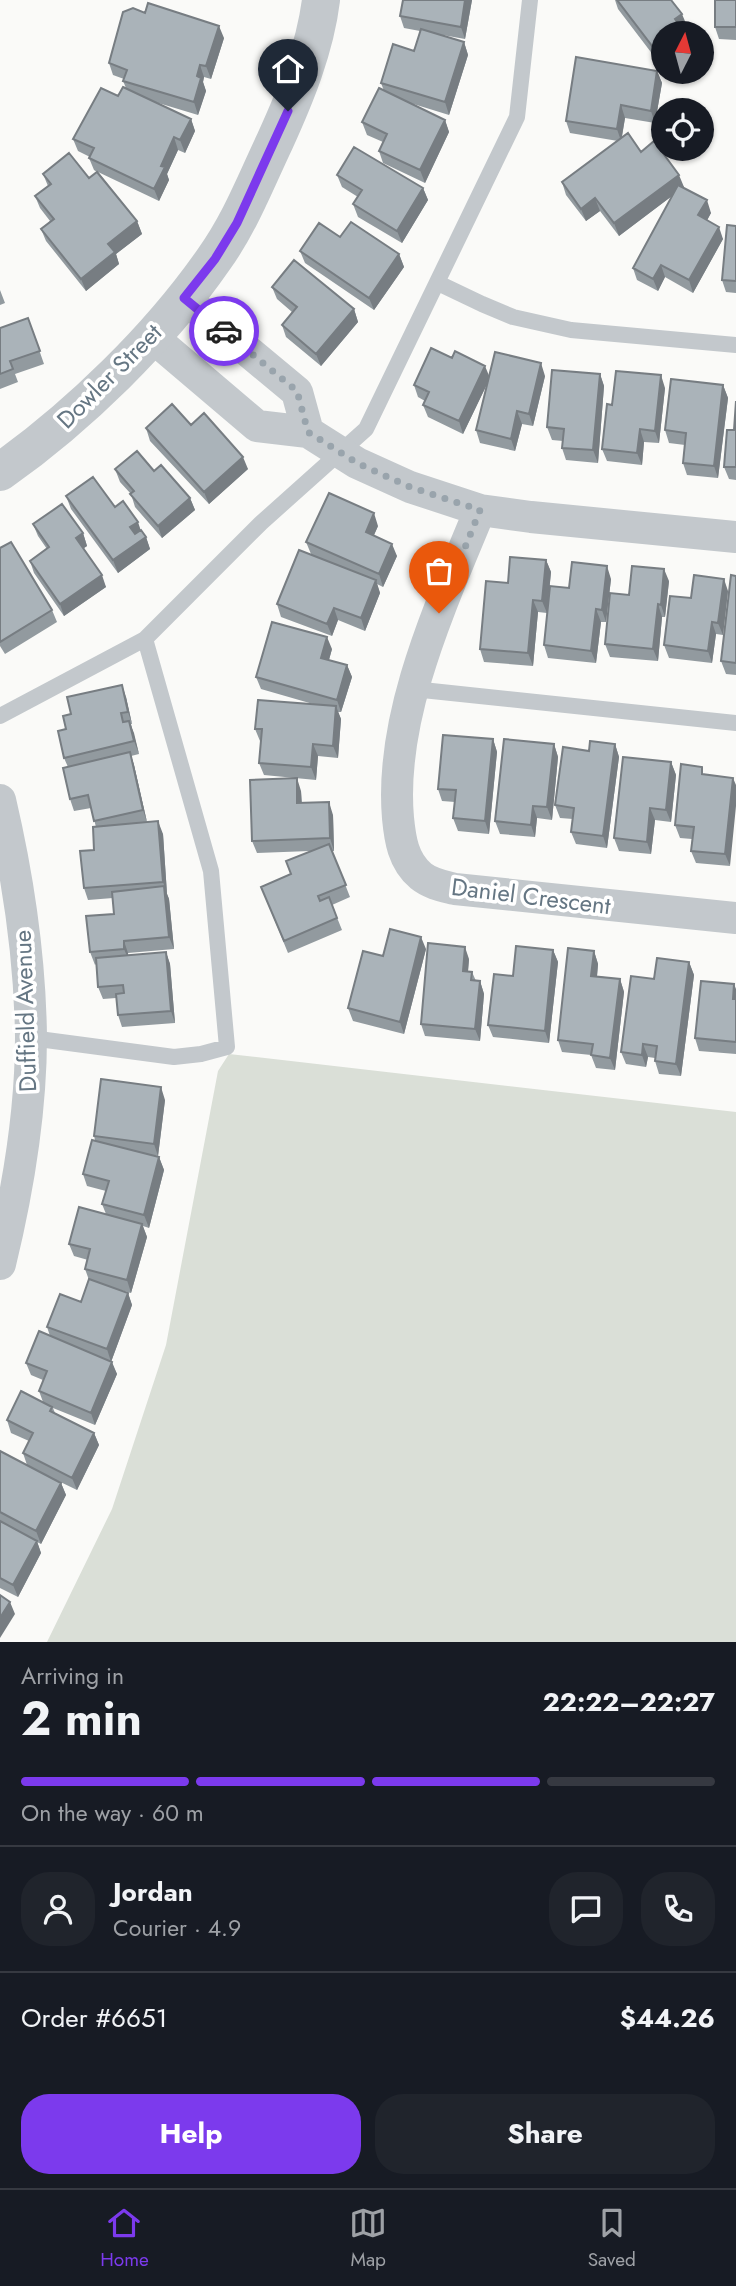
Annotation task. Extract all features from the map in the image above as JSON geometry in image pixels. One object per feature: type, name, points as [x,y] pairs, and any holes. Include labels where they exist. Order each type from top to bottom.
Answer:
[{"type":"street","name":"Dowler Street","points":[[0,472],[33,449],[78,409],[152,336],[215,259],[237,223],[293,99],[313,38],[321,0]]},
{"type":"street","points":[[184,298],[297,391],[308,432]]},
{"type":"street","points":[[152,336],[257,426],[308,432],[357,463],[410,487],[480,510],[736,537]]},
{"type":"street","name":"Daniel Crescent","points":[[480,510],[439,613],[413,689],[403,729],[397,771],[397,807],[400,840],[408,859],[420,875],[435,884],[455,889],[736,918]]},
{"type":"street","name":"Duffield Avenue","points":[[0,800],[20,906],[31,1038],[24,1142],[0,1264]]},
{"type":"lane","points":[[0,716],[145,639],[261,523],[366,429],[517,117],[530,0]]},
{"type":"lane","points":[[438,283],[513,317],[559,327],[736,345]]},
{"type":"lane","points":[[31,1038],[174,1056],[201,1054],[227,1047],[211,871],[145,639]]},
{"type":"lane","points":[[413,689],[736,723]]},
{"type":"shaded area","points":[[229,1054],[736,1112],[736,1642],[47,1642],[112,1509],[166,1345],[218,1071]]},
{"type":"building","points":[[403,0],[465,0],[461,27],[400,16]]},
{"type":"building","points":[[617,0],[671,0],[682,14],[675,19],[676,21],[651,21],[651,45]]},
{"type":"building","points":[[715,0],[736,0],[736,27],[715,27]]},
{"type":"building","points":[[148,3],[219,26],[206,66],[200,65],[197,76],[201,78],[194,102],[123,81],[127,70],[109,63],[123,12],[133,8],[145,13]]},
{"type":"building","points":[[421,29],[464,42],[445,102],[381,83],[393,44],[414,51]]},
{"type":"building","points":[[576,57],[651,70],[651,84],[655,84],[651,111],[621,105],[617,129],[566,121]]},
{"type":"building","points":[[123,87],[191,119],[180,140],[174,137],[161,166],[165,167],[154,189],[89,158],[94,148],[73,139],[101,88],[118,96]]},
{"type":"building","points":[[379,88],[445,120],[420,170],[379,151],[387,134],[362,122]]},
{"type":"building","points":[[628,133],[641,152],[651,144],[651,161],[669,161],[679,175],[614,223],[595,198],[581,209],[562,182]]},
{"type":"building","points":[[354,147],[423,188],[397,231],[353,204],[362,190],[337,175]]},
{"type":"building","points":[[69,153],[89,178],[97,172],[137,221],[108,244],[115,252],[81,279],[41,229],[54,219],[35,196],[51,184],[43,174]]},
{"type":"building","points":[[678,185],[707,200],[698,215],[719,227],[689,280],[661,265],[653,279],[633,268]]},
{"type":"building","points":[[351,222],[399,254],[369,298],[300,251],[319,223],[340,237]]},
{"type":"building","points":[[727,225],[736,226],[736,281],[722,280]]},
{"type":"building","points":[[294,260],[354,309],[316,354],[282,325],[297,307],[272,287]]},
{"type":"building","points":[[28,318],[40,351],[10,361],[13,369],[0,374],[0,328]]},
{"type":"building","points":[[431,348],[452,358],[455,351],[485,366],[459,421],[423,405],[429,392],[414,385]]},
{"type":"building","points":[[495,352],[541,363],[529,414],[517,411],[511,439],[476,430]]},
{"type":"building","points":[[552,370],[600,374],[593,450],[562,448],[564,429],[547,427]]},
{"type":"building","points":[[616,371],[661,375],[655,431],[640,429],[637,453],[602,449],[607,404],[612,405]]},
{"type":"building","points":[[671,379],[723,385],[714,466],[683,463],[686,433],[665,430]]},
{"type":"building","points":[[736,401],[736,467],[724,467],[727,430],[734,430]]},
{"type":"building","points":[[172,404],[191,425],[204,413],[243,457],[204,492],[146,428]]},
{"type":"building","points":[[137,451],[154,471],[161,465],[190,498],[158,526],[130,494],[134,491],[115,469]]},
{"type":"building","points":[[93,477],[115,507],[123,501],[138,522],[130,527],[135,534],[141,530],[146,537],[113,560],[66,496]]},
{"type":"building","points":[[329,493],[374,513],[366,532],[392,544],[379,574],[306,542]]},
{"type":"building","points":[[62,504],[83,533],[76,538],[102,575],[60,604],[30,561],[49,547],[33,524]]},
{"type":"building","points":[[11,542],[52,610],[0,642],[0,548]]},
{"type":"building","points":[[299,550],[376,580],[361,618],[334,608],[327,624],[277,604]]},
{"type":"building","points":[[510,557],[546,560],[542,601],[533,600],[528,653],[480,649],[486,581],[508,583]]},
{"type":"building","points":[[572,562],[607,566],[602,610],[596,609],[591,651],[544,645],[550,586],[569,588]]},
{"type":"building","points":[[632,566],[664,569],[653,649],[605,644],[610,593],[629,595]]},
{"type":"building","points":[[694,575],[724,579],[718,623],[712,622],[708,651],[664,645],[670,596],[691,598]]},
{"type":"building","points":[[731,575],[736,576],[736,663],[721,661]]},
{"type":"building","points":[[272,622],[327,637],[321,658],[347,665],[337,700],[256,677]]},
{"type":"building","points":[[122,685],[128,712],[121,713],[123,722],[129,721],[134,741],[64,758],[58,731],[66,729],[63,716],[71,714],[67,697]]},
{"type":"building","points":[[258,700],[336,706],[333,746],[313,744],[311,767],[259,763],[262,729],[255,729]]},
{"type":"building","points":[[443,735],[493,739],[485,821],[453,818],[456,790],[438,789]]},
{"type":"building","points":[[504,739],[554,744],[547,807],[533,806],[531,825],[495,821]]},
{"type":"building","points":[[590,741],[615,744],[603,836],[571,832],[574,808],[555,805],[563,747],[589,751]]},
{"type":"building","points":[[130,752],[143,810],[94,821],[88,795],[70,799],[63,768]]},
{"type":"building","points":[[623,757],[671,762],[666,810],[650,808],[647,842],[614,838]]},
{"type":"building","points":[[681,764],[702,767],[702,774],[733,778],[725,854],[691,851],[694,827],[675,825]]},
{"type":"building","points":[[297,778],[297,803],[329,802],[330,838],[252,841],[250,780]]},
{"type":"building","points":[[158,821],[163,882],[84,888],[80,851],[94,850],[93,827]]},
{"type":"building","points":[[329,844],[346,885],[318,896],[320,901],[329,897],[337,918],[284,941],[261,887],[291,874],[286,861]]},
{"type":"building","points":[[164,886],[169,937],[124,941],[124,949],[90,952],[86,916],[114,914],[112,892]]},
{"type":"building","points":[[390,929],[421,937],[400,1022],[348,1008],[363,951],[383,956]]},
{"type":"building","points":[[428,943],[465,947],[463,971],[472,972],[471,980],[480,981],[475,1029],[421,1024]]},
{"type":"building","points":[[516,946],[553,950],[545,1031],[488,1025],[494,974],[513,976]]},
{"type":"building","points":[[568,948],[594,951],[591,976],[620,979],[610,1058],[591,1055],[593,1044],[558,1040]]},
{"type":"building","points":[[166,952],[171,1011],[118,1015],[116,994],[124,993],[123,985],[98,987],[96,958]]},
{"type":"building","points":[[657,958],[689,962],[676,1064],[655,1061],[657,1046],[643,1044],[642,1055],[621,1052],[631,976],[654,979]]},
{"type":"building","points":[[701,981],[734,984],[736,1042],[695,1038]]},
{"type":"building","points":[[101,1079],[161,1087],[154,1144],[94,1136]]},
{"type":"building","points":[[92,1140],[159,1157],[144,1215],[102,1204],[109,1181],[83,1174]]},
{"type":"building","points":[[79,1207],[142,1224],[127,1280],[85,1269],[90,1249],[69,1244]]},
{"type":"building","points":[[89,1279],[128,1293],[107,1349],[47,1327],[60,1294],[81,1302]]},
{"type":"building","points":[[39,1331],[112,1362],[91,1413],[39,1391],[47,1371],[26,1363]]},
{"type":"building","points":[[21,1391],[52,1407],[50,1411],[94,1433],[72,1478],[23,1453],[33,1433],[7,1420]]},
{"type":"building","points":[[0,1451],[61,1483],[36,1531],[0,1512]]},
{"type":"building","points":[[0,1521],[37,1541],[13,1585],[0,1578]]},
{"type":"building","points":[[0,1595],[10,1602],[0,1618]]},
{"type":"way so far","points":[[224,331],[297,391],[308,432],[357,463],[410,487],[480,510],[439,613]]},
{"type":"route","points":[[224,331],[184,298],[215,259],[237,223],[288,111]]}]
